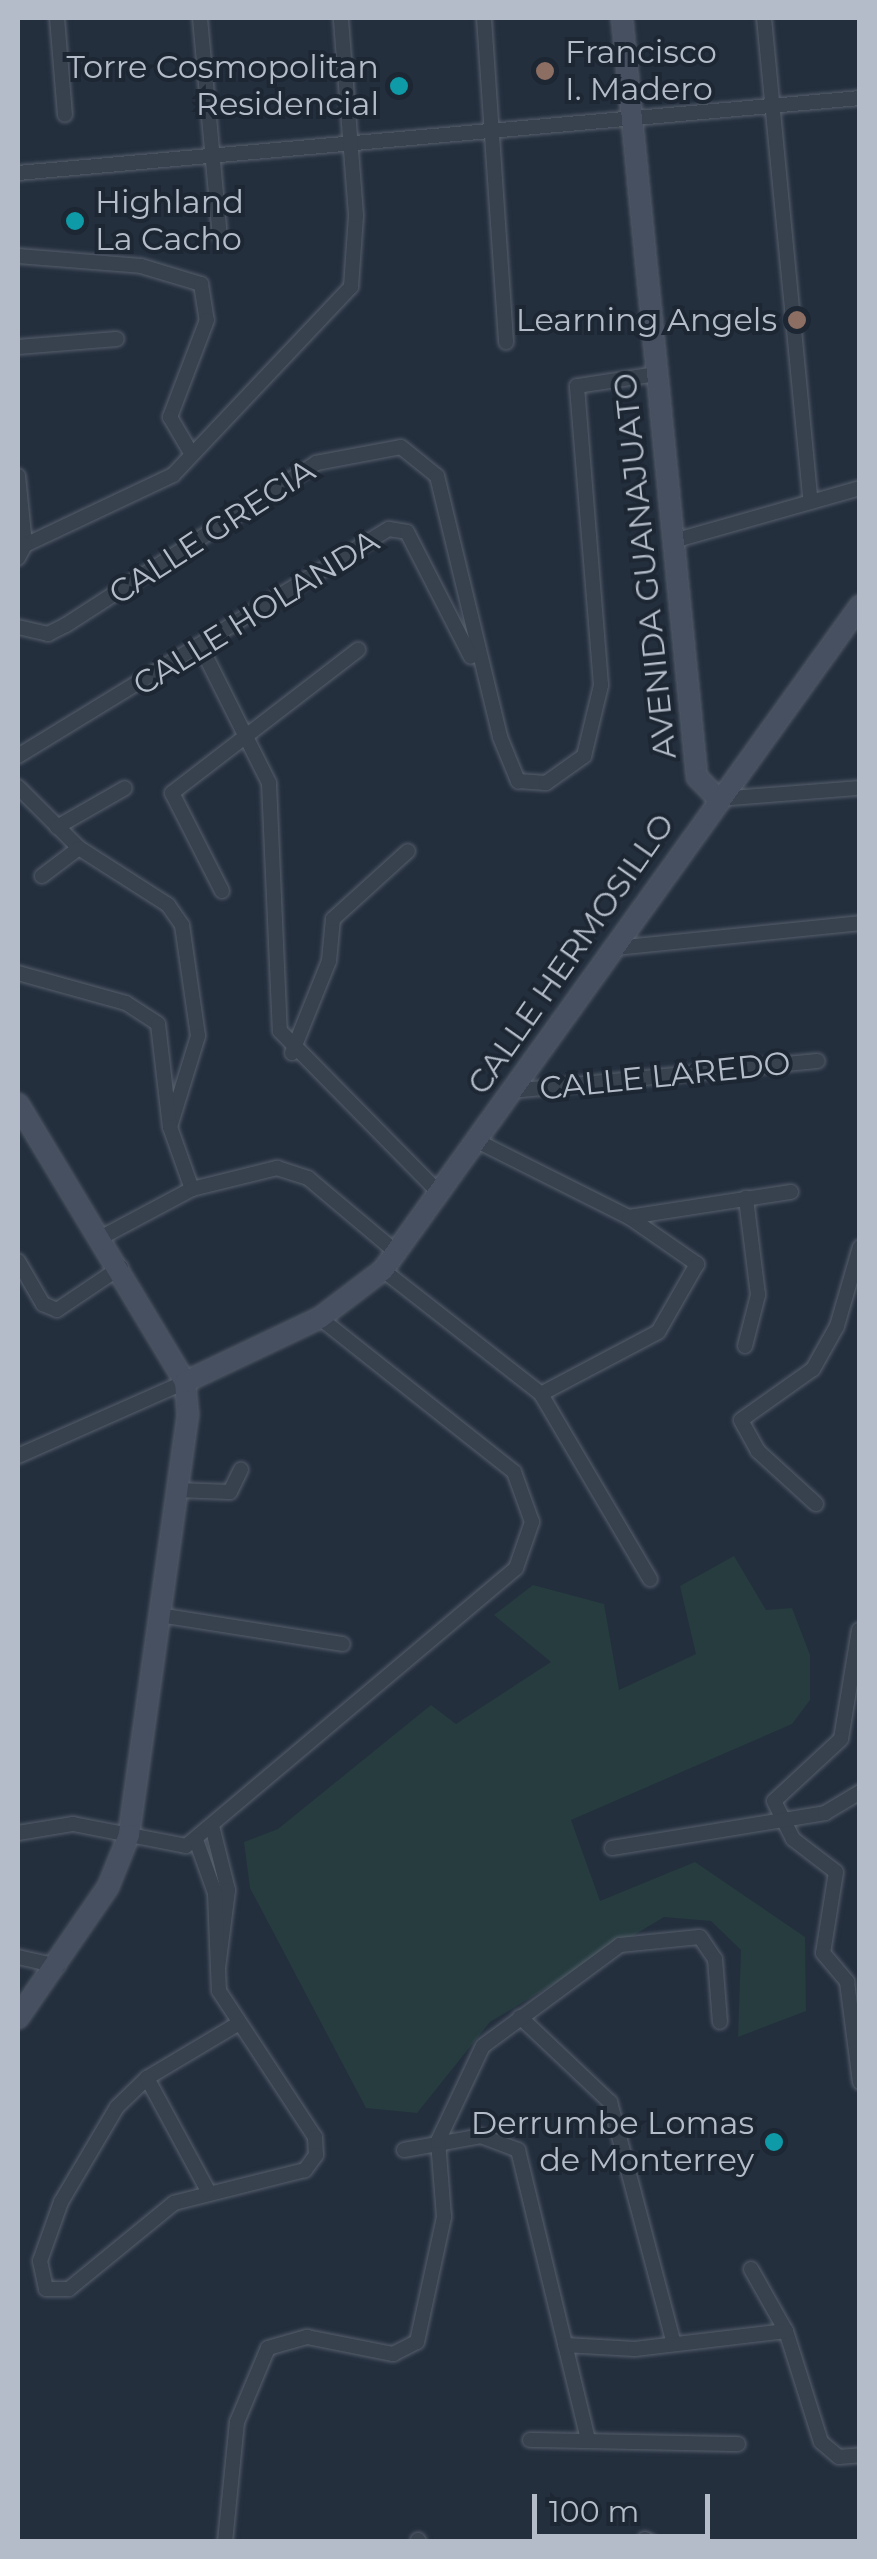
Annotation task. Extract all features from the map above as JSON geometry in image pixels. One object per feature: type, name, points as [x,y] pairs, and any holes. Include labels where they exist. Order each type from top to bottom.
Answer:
[{"type":"street","points":[[56,18],[66,114]]},
{"type":"street","points":[[200,18],[220,236]]},
{"type":"street","points":[[18,477],[21,552],[149,491],[352,288],[352,145],[341,18]]},
{"type":"street","points":[[484,18],[495,132],[506,342]]},
{"type":"street","name":"AVENIDA GUANAJUATO","points":[[622,18],[697,777],[718,799]]},
{"type":"street","points":[[764,18],[810,502]]},
{"type":"street","points":[[18,174],[860,98]]},
{"type":"street","points":[[18,256],[141,266],[202,284],[207,320],[170,417],[191,453]]},
{"type":"street","points":[[18,347],[117,339]]},
{"type":"street","points":[[480,676],[518,781],[546,783],[576,769],[601,685],[578,386],[656,374]]},
{"type":"street","name":"CALLE GRECIA","points":[[18,627],[48,634],[66,625],[316,463],[402,446],[437,476],[480,676]]},
{"type":"street","points":[[673,541],[860,488]]},
{"type":"street","name":"CALLE HOLANDA","points":[[18,756],[203,651],[398,527],[480,676]]},
{"type":"street","name":"CALLE HERMOSILLO","points":[[185,1382],[320,1318],[383,1270],[860,606]]},
{"type":"street","points":[[222,891],[172,793],[248,730],[358,650]]},
{"type":"street","points":[[203,651],[248,730],[269,784],[274,1003],[292,1053],[438,1192]]},
{"type":"street","points":[[18,787],[79,848],[168,905],[182,925],[198,1036],[170,1127]]},
{"type":"street","points":[[57,827],[126,788]]},
{"type":"street","points":[[718,799],[860,788]]},
{"type":"street","points":[[42,876],[79,848]]},
{"type":"street","points":[[292,1053],[329,961],[333,919],[408,850]]},
{"type":"street","points":[[616,948],[860,923]]},
{"type":"street","points":[[18,973],[126,1003],[158,1024],[170,1127],[192,1189]]},
{"type":"street","name":"CALLE LAREDO","points":[[512,1091],[818,1061]]},
{"type":"street","points":[[18,1104],[121,1266],[185,1382],[177,1490],[129,1835],[58,1966],[18,2018]]},
{"type":"street","points":[[475,1140],[629,1217],[694,1256],[696,1277],[658,1332],[541,1394]]},
{"type":"street","points":[[102,1237],[192,1189],[277,1168],[296,1172],[397,1252]]},
{"type":"street","points":[[629,1217],[791,1192]]},
{"type":"street","points":[[744,1346],[758,1295],[746,1198]]},
{"type":"street","points":[[816,1504],[758,1451],[741,1420],[813,1369],[837,1326],[860,1246]]},
{"type":"street","points":[[18,1261],[43,1304],[57,1310],[121,1266]]},
{"type":"street","points":[[383,1270],[541,1394],[650,1579]]},
{"type":"street","points":[[18,1833],[72,1824],[173,1848],[196,1840],[516,1568],[532,1522],[514,1472],[320,1318]]},
{"type":"street","points":[[18,1456],[185,1382]]},
{"type":"street","points":[[177,1490],[230,1492],[241,1469]]},
{"type":"street","points":[[159,1615],[344,1644]]},
{"type":"street","points":[[778,1820],[779,1790],[828,1759],[841,1739],[859,1630]]},
{"type":"street","points":[[612,1848],[825,1814],[860,1792]]},
{"type":"street","points":[[778,1820],[836,1872],[824,1953],[847,1982],[860,2082]]},
{"type":"street","points":[[212,1826],[228,1890],[218,1968]]},
{"type":"street","points":[[196,1840],[216,1893],[218,1968],[236,2025],[315,2137],[316,2155],[305,2170],[208,2191],[174,2203],[69,2289],[40,2283],[60,2202],[117,2107],[147,2078],[236,2025]]},
{"type":"street","points":[[224,2542],[237,2422],[268,2348],[308,2337],[392,2354],[416,2342],[444,2216],[438,2141],[463,2074],[520,2017],[620,1946],[700,1937],[715,1959],[720,2022]]},
{"type":"street","points":[[18,1957],[58,1966]]},
{"type":"street","points":[[520,2017],[610,2102],[674,2344]]},
{"type":"street","points":[[147,2078],[208,2191]]},
{"type":"street","points":[[404,2150],[481,2136],[518,2150],[587,2436]]},
{"type":"street","points":[[752,2269],[786,2331],[821,2442],[839,2457],[860,2455]]},
{"type":"street","points":[[565,2344],[674,2344],[786,2331]]},
{"type":"street","points":[[530,2440],[587,2436],[738,2444]]},
{"type":"green space","points":[[734,1556],[766,1610],[792,1608],[810,1655],[810,1700],[792,1724],[571,1820],[600,1901],[695,1862],[805,1937],[806,2011],[738,2037],[741,1950],[711,1921],[664,1917],[490,2022],[417,2113],[366,2108],[250,1888],[244,1842],[278,1829],[431,1705],[456,1724],[551,1662],[494,1615],[533,1585],[604,1604],[619,1690],[696,1654],[680,1586]]},
{"type":"place","name":"Francisco I. Madero","points":[[545,71]]},
{"type":"place","name":"Torre Cosmopolitan Residencial","points":[[399,86]]},
{"type":"place","name":"Highland La Cacho","points":[[75,221]]},
{"type":"place","name":"Learning Angels","points":[[797,320]]},
{"type":"place","name":"Derrumbe Lomas de Monterrey","points":[[774,2142]]}]
